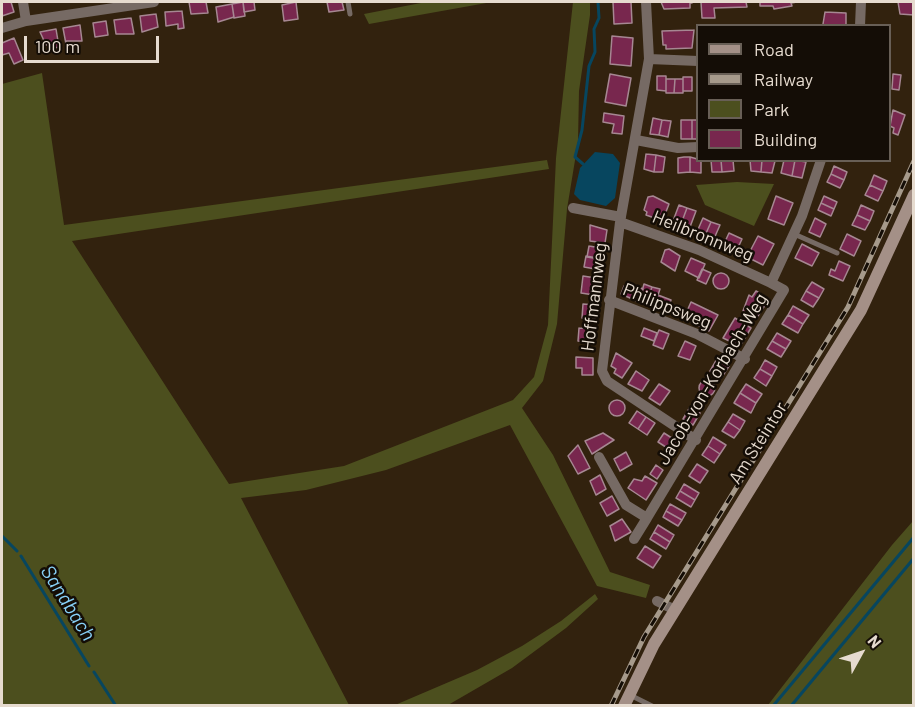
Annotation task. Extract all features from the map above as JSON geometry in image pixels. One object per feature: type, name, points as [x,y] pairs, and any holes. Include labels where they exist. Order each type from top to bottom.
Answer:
[{"type":"street","points":[[23,2],[26,21]]},
{"type":"street","points":[[2,28],[26,21],[128,3],[154,2]]},
{"type":"street","name":"Hoffmannweg","points":[[646,2],[649,59],[621,220],[609,300],[602,371],[607,381],[696,440]]},
{"type":"street","points":[[860,24],[861,2]]},
{"type":"street","points":[[649,59],[696,61]]},
{"type":"street","points":[[636,140],[678,148],[696,147]]},
{"type":"street","name":"Jacob-von-Korbach-Weg","points":[[634,539],[745,359],[784,290],[771,284],[794,234],[820,162]]},
{"type":"street","name":"Am Steintor","points":[[626,700],[675,610],[859,314],[913,196]]},
{"type":"street","points":[[573,208],[621,220]]},
{"type":"street","name":"Heilbronnweg","points":[[621,220],[699,250],[771,284]]},
{"type":"street","name":"Philippsweg","points":[[609,300],[697,334],[745,359]]},
{"type":"street","points":[[599,457],[626,505],[647,518]]},
{"type":"street","points":[[657,601],[675,610]]},
{"type":"lane","points":[[348,2],[350,14]]},
{"type":"lane","points":[[794,234],[837,253]]},
{"type":"lane","points":[[626,700],[652,705]]},
{"type":"green space","points":[[426,2],[492,2],[369,24],[364,14]]},
{"type":"green space","points":[[573,2],[590,2],[590,15],[579,91],[578,142],[567,209],[557,324],[543,381],[522,408],[553,455],[610,572],[650,585],[646,598],[597,586],[510,425],[386,470],[306,490],[241,498],[349,705],[2,705],[2,84],[42,73],[64,225],[547,160],[549,169],[72,241],[229,484],[344,466],[513,400],[534,377],[548,325],[556,158]]},
{"type":"green space","points":[[737,182],[774,184],[754,226],[705,205],[696,185]]},
{"type":"green space","points":[[913,521],[913,705],[768,705],[892,545]]},
{"type":"green space","points":[[595,594],[598,599],[566,628],[512,668],[448,705],[395,705],[477,670],[522,646],[561,621]]},
{"type":"water","points":[[595,152],[613,154],[620,163],[615,198],[606,206],[580,200],[574,194],[580,168]]},
{"type":"building","points":[[2,2],[11,2],[14,12],[2,16]]},
{"type":"building","points":[[189,2],[206,2],[208,13],[191,14]]},
{"type":"building","points":[[243,2],[254,2],[255,10],[244,12]]},
{"type":"building","points":[[243,2],[245,16],[234,18],[232,4]]},
{"type":"building","points":[[296,2],[298,19],[284,21],[282,5]]},
{"type":"building","points":[[327,2],[342,2],[344,10],[329,12]]},
{"type":"building","points":[[613,2],[631,2],[632,23],[614,24]]},
{"type":"building","points":[[661,2],[692,3],[690,3],[690,8],[664,9]]},
{"type":"building","points":[[701,2],[746,2],[747,7],[714,8],[715,18],[702,18]]},
{"type":"building","points":[[760,2],[797,2],[791,3],[792,6],[774,9],[773,6],[760,6]]},
{"type":"building","points":[[898,2],[914,2],[914,15],[900,14]]},
{"type":"building","points":[[232,4],[234,17],[218,22],[216,7]]},
{"type":"building","points":[[182,11],[184,28],[178,29],[178,24],[166,26],[165,12]]},
{"type":"building","points":[[825,12],[846,13],[846,24],[823,24]]},
{"type":"building","points":[[156,14],[158,27],[142,32],[140,16]]},
{"type":"building","points":[[131,18],[134,34],[116,34],[114,20]]},
{"type":"building","points":[[106,21],[108,35],[95,37],[93,23]]},
{"type":"building","points":[[80,25],[82,41],[66,41],[66,44],[63,28]]},
{"type":"building","points":[[56,29],[59,47],[54,48],[53,44],[46,45],[40,32]]},
{"type":"building","points":[[694,30],[692,48],[666,49],[666,45],[663,45],[662,31]]},
{"type":"building","points":[[612,36],[633,38],[631,66],[610,64]]},
{"type":"building","points":[[14,38],[23,60],[14,64],[9,53],[2,55],[2,43]]},
{"type":"building","points":[[610,74],[631,78],[626,106],[605,102]]},
{"type":"building","points":[[893,74],[901,75],[899,90],[892,89]]},
{"type":"building","points":[[657,76],[666,76],[666,91],[657,90]]},
{"type":"building","points":[[683,77],[692,77],[692,91],[683,91]]},
{"type":"building","points":[[666,79],[675,79],[674,93],[666,93]]},
{"type":"building","points":[[675,79],[683,79],[683,93],[674,93]]},
{"type":"building","points":[[893,110],[905,115],[898,135],[893,133],[891,121]]},
{"type":"building","points":[[604,113],[624,116],[622,134],[612,133],[614,124],[603,122]]},
{"type":"building","points":[[653,118],[662,120],[659,135],[650,134]]},
{"type":"building","points":[[662,120],[671,121],[668,137],[659,135]]},
{"type":"building","points":[[681,120],[692,120],[692,139],[681,139]]},
{"type":"building","points":[[692,120],[696,120],[696,139],[692,139]]},
{"type":"building","points":[[646,154],[656,155],[654,172],[644,169]]},
{"type":"building","points":[[656,155],[665,157],[663,172],[654,172]]},
{"type":"building","points":[[690,157],[690,172],[678,173],[678,158]]},
{"type":"building","points":[[690,157],[696,159],[696,162],[701,162],[701,173],[690,172]]},
{"type":"building","points":[[711,162],[721,162],[722,172],[712,172]]},
{"type":"building","points":[[721,162],[733,162],[734,171],[722,172]]},
{"type":"building","points":[[750,162],[762,162],[761,172],[751,171]]},
{"type":"building","points":[[762,162],[775,162],[772,173],[761,172]]},
{"type":"building","points":[[784,162],[795,162],[792,176],[781,173]]},
{"type":"building","points":[[795,162],[806,162],[802,178],[792,176]]},
{"type":"building","points":[[834,166],[847,172],[844,180],[831,174]]},
{"type":"building","points":[[831,174],[844,180],[840,188],[827,182]]},
{"type":"building","points":[[874,175],[887,181],[883,191],[870,185]]},
{"type":"building","points":[[870,185],[883,191],[878,201],[865,195]]},
{"type":"building","points":[[653,196],[669,204],[664,217],[661,216],[660,220],[646,215],[647,212],[644,210],[648,197]]},
{"type":"building","points":[[776,196],[793,203],[784,225],[768,219]]},
{"type":"building","points":[[824,196],[837,202],[834,209],[821,203]]},
{"type":"building","points":[[821,203],[834,209],[831,216],[818,210]]},
{"type":"building","points":[[679,205],[687,208],[681,224],[673,221]]},
{"type":"building","points":[[861,205],[874,211],[870,221],[857,215]]},
{"type":"building","points":[[687,208],[696,211],[690,227],[681,224]]},
{"type":"building","points":[[857,215],[870,221],[865,230],[852,225]]},
{"type":"building","points":[[703,218],[711,222],[704,238],[696,234]]},
{"type":"building","points":[[815,218],[826,224],[820,237],[809,232]]},
{"type":"building","points":[[711,222],[720,225],[713,241],[704,238]]},
{"type":"building","points":[[590,225],[607,230],[605,243],[590,241]]},
{"type":"building","points":[[729,233],[742,239],[736,252],[723,246]]},
{"type":"building","points":[[847,234],[861,241],[854,256],[840,249]]},
{"type":"building","points":[[758,236],[774,244],[763,265],[747,257]]},
{"type":"building","points":[[802,244],[819,253],[812,266],[795,258]]},
{"type":"building","points":[[589,246],[601,248],[599,259],[587,257]]},
{"type":"building","points":[[669,249],[680,256],[675,271],[661,262],[665,250]]},
{"type":"building","points":[[586,256],[603,259],[601,270],[584,267]]},
{"type":"building","points":[[691,258],[705,264],[699,278],[685,271]]},
{"type":"building","points":[[839,261],[850,266],[843,281],[829,275],[831,269],[835,271]]},
{"type":"building","points":[[702,269],[711,273],[706,284],[697,280]]},
{"type":"building","points":[[721,273],[727,275],[729,281],[727,287],[721,289],[715,287],[713,281],[715,275]]},
{"type":"building","points":[[583,276],[596,278],[594,295],[581,293]]},
{"type":"building","points":[[812,282],[824,289],[819,298],[806,291]]},
{"type":"building","points":[[630,284],[643,289],[639,302],[621,294],[624,286],[629,288]]},
{"type":"building","points":[[644,284],[652,287],[648,298],[641,295]]},
{"type":"building","points":[[652,287],[660,289],[656,301],[648,298]]},
{"type":"building","points":[[756,291],[769,299],[756,319],[743,311],[749,295],[752,297]]},
{"type":"building","points":[[806,291],[819,298],[813,307],[801,300]]},
{"type":"building","points":[[658,295],[671,300],[667,312],[654,307]]},
{"type":"building","points":[[691,302],[718,315],[709,331],[684,318]]},
{"type":"building","points":[[583,304],[596,305],[595,319],[582,318]]},
{"type":"building","points":[[793,306],[809,315],[803,324],[788,315]]},
{"type":"building","points":[[788,315],[803,324],[798,333],[782,324]]},
{"type":"building","points":[[735,318],[751,328],[740,346],[723,338]]},
{"type":"building","points":[[579,328],[594,329],[592,343],[578,341]]},
{"type":"building","points":[[644,328],[657,333],[654,341],[641,336]]},
{"type":"building","points":[[659,330],[669,334],[663,349],[653,345]]},
{"type":"building","points":[[777,333],[791,341],[786,349],[772,341]]},
{"type":"building","points":[[685,341],[696,346],[690,360],[678,356]]},
{"type":"building","points":[[772,341],[786,349],[781,357],[767,349]]},
{"type":"building","points":[[616,353],[632,363],[622,378],[614,373],[616,369],[611,366]]},
{"type":"building","points":[[576,357],[593,358],[593,375],[582,375],[582,368],[576,368]]},
{"type":"building","points":[[717,359],[729,366],[722,377],[710,371]]},
{"type":"building","points":[[765,360],[777,367],[772,376],[760,369]]},
{"type":"building","points":[[760,369],[772,376],[766,386],[754,378]]},
{"type":"building","points":[[636,371],[649,380],[642,391],[628,384]]},
{"type":"building","points":[[707,380],[713,382],[715,388],[713,394],[707,396],[701,394],[699,388],[701,382]]},
{"type":"building","points":[[659,384],[670,391],[660,405],[649,398]]},
{"type":"building","points":[[746,384],[762,394],[756,403],[740,393]]},
{"type":"building","points":[[740,393],[756,403],[751,413],[734,403]]},
{"type":"building","points":[[614,400],[620,400],[625,408],[623,414],[614,416],[609,411],[609,405]]},
{"type":"building","points":[[690,407],[700,413],[693,425],[683,419]]},
{"type":"building","points":[[637,411],[646,417],[638,429],[629,423]]},
{"type":"building","points":[[733,414],[745,421],[740,430],[728,422]]},
{"type":"building","points":[[646,417],[655,423],[647,435],[638,429]]},
{"type":"building","points":[[728,422],[740,430],[734,438],[722,431]]},
{"type":"building","points":[[603,433],[614,440],[592,454],[585,441]]},
{"type":"building","points":[[664,433],[678,442],[672,451],[658,442]]},
{"type":"building","points":[[713,437],[726,445],[720,454],[708,446]]},
{"type":"building","points":[[578,445],[590,468],[578,474],[568,456]]},
{"type":"building","points":[[708,446],[720,454],[714,463],[702,455]]},
{"type":"building","points":[[626,452],[632,464],[620,471],[614,459]]},
{"type":"building","points":[[697,464],[708,471],[700,483],[689,476]]},
{"type":"building","points":[[656,465],[663,470],[657,479],[650,474]]},
{"type":"building","points":[[600,475],[606,489],[596,495],[590,481]]},
{"type":"building","points":[[645,476],[657,483],[646,500],[628,488],[634,479],[642,481]]},
{"type":"building","points":[[684,484],[699,493],[695,500],[680,491]]},
{"type":"building","points":[[680,491],[695,500],[691,507],[676,498]]},
{"type":"building","points":[[612,496],[619,509],[607,516],[600,503]]},
{"type":"building","points":[[670,504],[686,513],[682,520],[666,511]]},
{"type":"building","points":[[666,511],[682,520],[678,526],[663,517]]},
{"type":"building","points":[[622,519],[631,532],[615,541],[610,526]]},
{"type":"building","points":[[658,525],[674,535],[670,542],[654,532]]},
{"type":"building","points":[[654,532],[670,542],[666,549],[650,539]]},
{"type":"building","points":[[645,546],[661,556],[653,568],[637,558]]},
{"type":"waterway","points":[[583,164],[575,157],[582,130],[589,66],[595,52],[594,29],[599,18],[598,2]]},
{"type":"waterway","name":"Sandbach","points":[[2,536],[17,551]]},
{"type":"waterway","points":[[773,706],[914,537]]},
{"type":"waterway","name":"Sandbach","points":[[21,556],[89,666]]},
{"type":"waterway","points":[[791,706],[914,558]]},
{"type":"waterway","name":"Sandbach","points":[[94,672],[116,706]]},
{"type":"railway","points":[[611,706],[644,637],[848,307],[914,161]]}]
